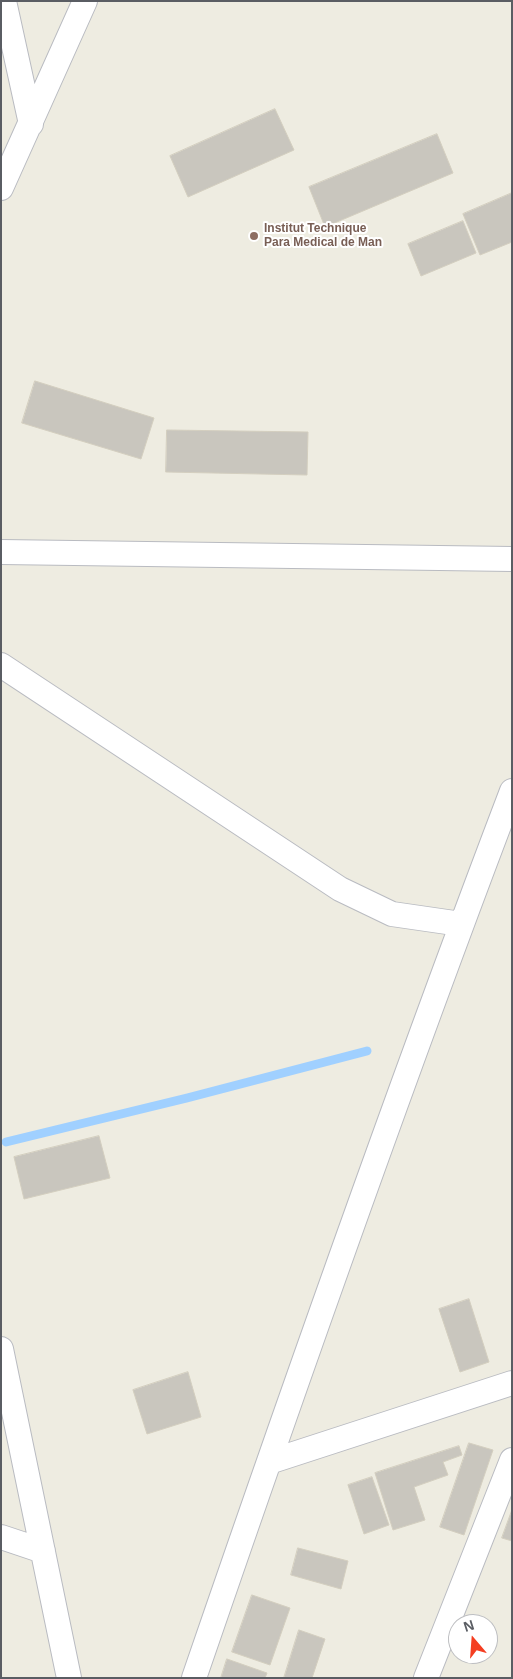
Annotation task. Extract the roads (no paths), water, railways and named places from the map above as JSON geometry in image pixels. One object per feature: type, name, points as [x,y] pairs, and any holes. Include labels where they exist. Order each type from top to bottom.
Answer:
[{"type":"street","points":[[4,1],[31,124]]},
{"type":"street","points":[[1,188],[85,1]]},
{"type":"street","points":[[1,552],[512,559]]},
{"type":"street","points":[[1,665],[340,889],[392,914],[461,924]]},
{"type":"street","points":[[194,1678],[268,1462],[461,924],[512,791]]},
{"type":"street","points":[[1,1350],[69,1678]]},
{"type":"street","points":[[268,1462],[512,1383]]},
{"type":"street","points":[[426,1678],[512,1460]]},
{"type":"street","points":[[1,1537],[43,1551]]},
{"type":"waterway","points":[[6,1142],[187,1098],[367,1051]]},
{"type":"place","name":"Institut Technique Para Medical de Man","points":[[254,236]]}]
